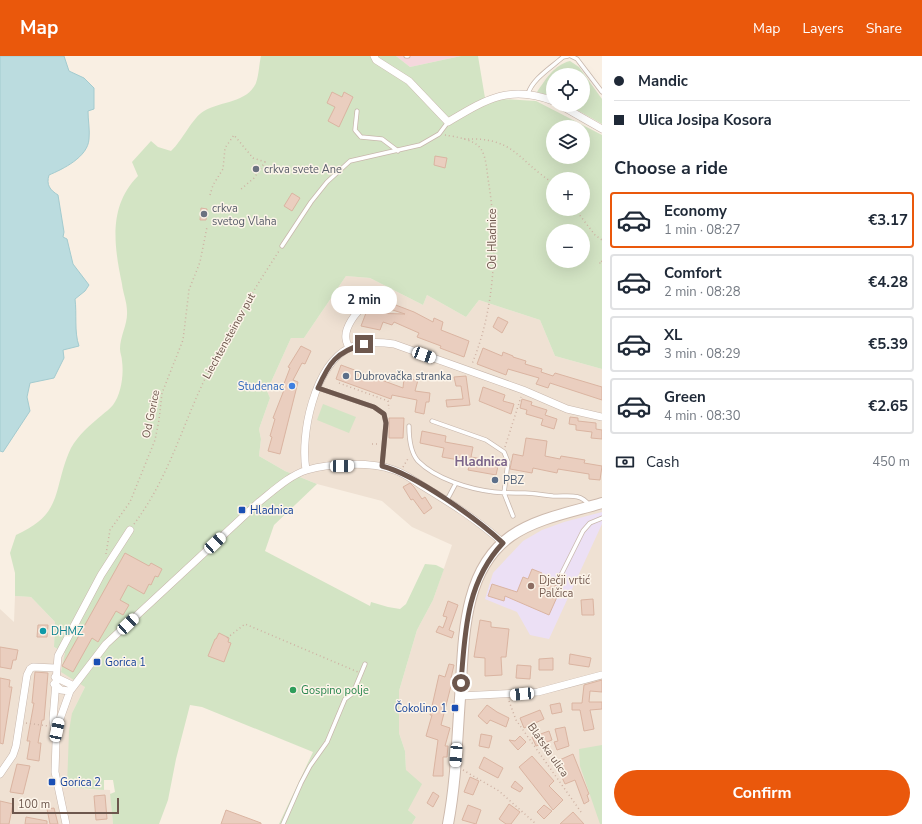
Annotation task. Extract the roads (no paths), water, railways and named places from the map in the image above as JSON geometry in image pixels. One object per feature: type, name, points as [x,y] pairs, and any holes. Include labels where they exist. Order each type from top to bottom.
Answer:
[{"type":"main road","points":[[448,824],[455,770],[465,629],[470,602],[487,562],[503,543],[517,533],[539,523],[602,503]]},
{"type":"street","points":[[374,56],[376,60],[409,81],[448,122],[484,100],[528,94],[546,99]]},
{"type":"street","points":[[573,112],[602,128]]},
{"type":"street","points":[[349,348],[345,338],[348,327],[354,317],[365,306],[376,309]]},
{"type":"street","points":[[306,470],[304,440],[318,388],[327,368],[337,356],[349,348],[364,344],[378,342],[394,344],[523,390],[566,409],[602,417]]},
{"type":"street","points":[[66,824],[55,772],[56,742],[60,720],[72,688],[106,644],[259,502],[282,485],[306,470],[342,466],[382,466],[401,473],[447,500],[503,543]]},
{"type":"street","points":[[56,742],[53,727],[54,681],[58,656],[100,575],[130,530]]},
{"type":"street","points":[[0,774],[13,755],[21,722],[27,675],[30,669],[33,667],[55,668]]},
{"type":"street","points":[[460,696],[507,695],[538,692],[602,675]]},
{"type":"street","points":[[54,681],[72,688]]},
{"type":"lane","points":[[528,94],[530,88],[535,82],[563,57],[569,56],[577,59],[602,92]]},
{"type":"lane","points":[[356,111],[355,130],[362,137],[382,139],[398,151]]},
{"type":"lane","points":[[282,246],[311,202],[327,182],[350,161],[420,145],[439,134],[448,122]]},
{"type":"lane","points":[[318,388],[374,407],[384,414],[386,423],[382,466]]},
{"type":"lane","points":[[432,421],[481,438],[504,452],[508,462],[504,493],[512,516]]},
{"type":"lane","points":[[409,426],[409,439],[417,460],[430,470],[456,483],[494,492],[562,496],[574,495],[583,498],[590,507]]},
{"type":"lane","points":[[447,500],[456,483]]},
{"type":"lane","points":[[560,577],[583,531],[590,523],[602,518]]},
{"type":"lane","points":[[283,824],[301,783],[310,766],[328,742],[345,699],[353,693],[365,664]]},
{"type":"water","points":[[0,56],[64,56],[69,71],[84,78],[94,88],[94,109],[88,111],[88,145],[80,157],[74,162],[49,175],[48,182],[51,189],[58,195],[64,232],[63,237],[67,239],[73,264],[89,285],[85,291],[75,299],[77,341],[79,346],[63,350],[64,358],[54,378],[30,383],[27,397],[30,411],[3,452],[0,451]]},
{"type":"place","name":"crkva svete Ane","points":[[256,169]]},
{"type":"place","name":"crkva svetog Vlaha","points":[[204,214]]},
{"type":"place","name":"Dubrovačka stranka","points":[[346,376]]},
{"type":"place","name":"Studenac","points":[[292,386]]},
{"type":"place","name":"PBZ","points":[[495,480]]},
{"type":"place","name":"Hladnica","points":[[242,510]]},
{"type":"place","name":"Dječji vrtić Palčica","points":[[531,586]]},
{"type":"place","name":"DHMZ","points":[[43,631]]},
{"type":"place","name":"Gorica 1","points":[[97,662]]},
{"type":"place","name":"Gospino polje","points":[[293,690]]},
{"type":"place","name":"Čokolino 1","points":[[455,708]]},
{"type":"place","name":"Gorica 2","points":[[52,782]]},
{"type":"district","name":"Hladnica","points":[[481,462]]}]
